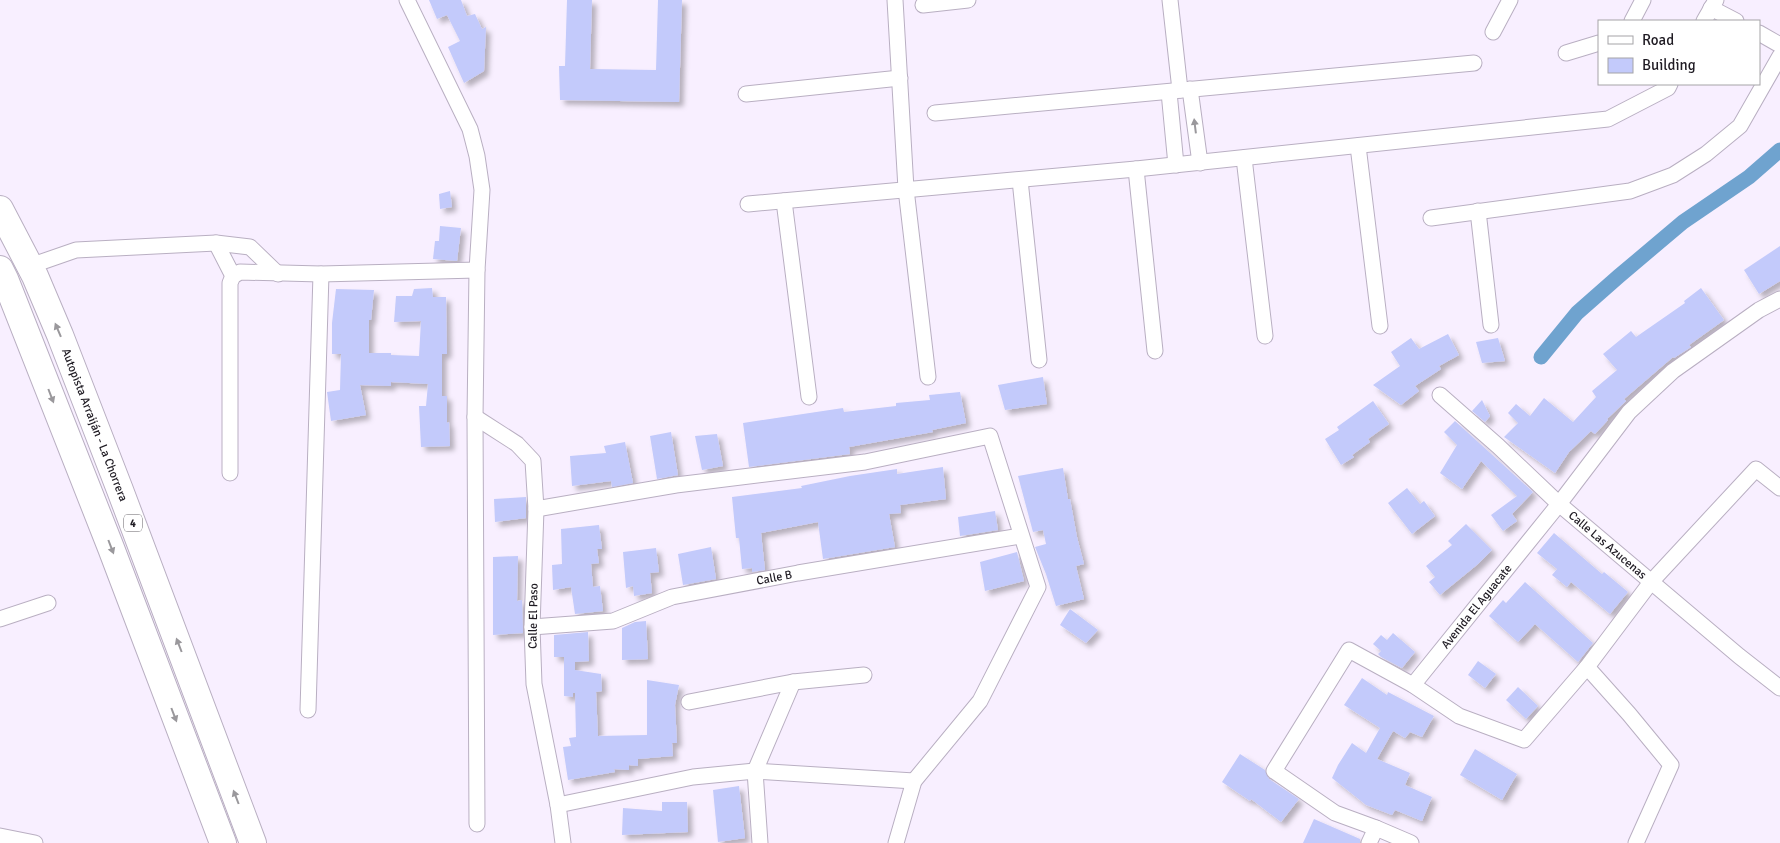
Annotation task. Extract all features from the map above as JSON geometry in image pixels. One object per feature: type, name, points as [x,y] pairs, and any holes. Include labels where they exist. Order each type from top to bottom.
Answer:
[{"type":"highway","name":"Autopista Arraiján - La Chorrera","points":[[0,209],[30,266],[60,335],[254,843]]},
{"type":"highway","name":"4","points":[[0,270],[6,279],[111,548],[223,843]]},
{"type":"street","points":[[407,0],[470,130],[477,156],[482,190],[477,270],[474,417],[477,824]]},
{"type":"street","points":[[896,0],[906,189],[928,377]]},
{"type":"street","points":[[923,5],[968,0]]},
{"type":"street","points":[[1170,0],[1180,91],[1200,163]]},
{"type":"street","points":[[1493,32],[1510,0]]},
{"type":"street","points":[[1633,20],[1643,0]]},
{"type":"street","points":[[1705,20],[1714,4],[1735,20]]},
{"type":"street","points":[[1760,34],[1780,45]]},
{"type":"street","points":[[1566,53],[1598,44]]},
{"type":"street","points":[[1431,218],[1630,191],[1674,175],[1706,154],[1740,126],[1780,56]]},
{"type":"street","points":[[935,113],[1474,63]]},
{"type":"street","points":[[746,94],[900,78]]},
{"type":"street","points":[[748,204],[1136,170],[1608,120],[1668,88],[1670,85]]},
{"type":"street","points":[[1176,166],[1180,91]]},
{"type":"street","points":[[1358,146],[1380,326]]},
{"type":"street","points":[[1244,158],[1265,336]]},
{"type":"street","points":[[1136,170],[1155,351]]},
{"type":"street","points":[[1020,180],[1039,360]]},
{"type":"street","points":[[784,201],[809,397]]},
{"type":"street","points":[[1478,211],[1491,325]]},
{"type":"street","points":[[216,243],[233,276]]},
{"type":"street","points":[[30,266],[76,250],[216,243],[250,247],[278,274]]},
{"type":"street","points":[[230,473],[230,283],[233,276],[240,272],[321,274],[477,270]]},
{"type":"street","points":[[308,710],[321,274]]},
{"type":"street","name":"Avenida El Aguacate","points":[[1414,685],[1559,504],[1629,412],[1666,376],[1759,310],[1780,299]]},
{"type":"street","name":"Calle Las Azucenas","points":[[1440,396],[1498,446],[1559,504],[1650,582],[1780,688]]},
{"type":"street","name":"Calle El Paso","points":[[474,417],[517,444],[533,461],[536,509],[532,627],[534,684],[558,805],[563,843]]},
{"type":"street","points":[[536,509],[676,485],[865,462],[990,436],[1020,536],[1038,587],[980,701],[914,781],[896,843]]},
{"type":"street","points":[[1411,843],[1335,813],[1274,771],[1349,650],[1414,685],[1459,716],[1524,740],[1587,667],[1650,582],[1756,469],[1780,488]]},
{"type":"street","name":"Calle B","points":[[532,627],[613,621],[672,597],[798,573],[1020,536]]},
{"type":"street","points":[[0,618],[48,603]]},
{"type":"street","points":[[1587,667],[1671,765],[1636,843]]},
{"type":"street","points":[[689,702],[792,682],[864,675]]},
{"type":"street","points":[[760,843],[755,771],[792,682]]},
{"type":"street","points":[[558,805],[693,777],[755,771],[914,781]]},
{"type":"street","points":[[1369,843],[1376,828]]},
{"type":"street","points":[[0,836],[35,843]]},
{"type":"building","points":[[429,0],[461,0],[467,16],[475,14],[482,29],[486,27],[484,71],[464,83],[448,47],[460,41],[447,15],[437,19]]},
{"type":"building","points":[[567,0],[592,0],[590,69],[656,70],[658,0],[682,0],[679,102],[560,100],[559,66],[565,66]]},
{"type":"building","points":[[450,191],[452,207],[440,209],[439,194]]},
{"type":"building","points":[[440,226],[461,228],[457,261],[433,259],[435,241],[439,241]]},
{"type":"building","points":[[1780,246],[1780,281],[1759,294],[1744,270]]},
{"type":"building","points":[[432,288],[433,297],[446,297],[447,354],[442,354],[442,396],[447,396],[447,423],[449,422],[450,446],[421,447],[419,406],[426,406],[428,384],[391,382],[391,386],[360,385],[366,415],[331,421],[327,392],[340,390],[341,354],[332,354],[332,323],[336,289],[374,290],[371,320],[369,320],[369,353],[419,356],[421,321],[394,322],[396,296],[412,296],[414,289]]},
{"type":"building","points":[[1701,288],[1724,320],[1689,345],[1691,347],[1673,357],[1624,399],[1626,401],[1607,419],[1595,434],[1591,431],[1569,452],[1555,473],[1504,437],[1518,423],[1508,413],[1516,404],[1530,416],[1544,398],[1573,422],[1596,397],[1592,391],[1617,370],[1603,354],[1631,331],[1636,337],[1685,303],[1684,301]]},
{"type":"building","points":[[1448,334],[1459,355],[1439,366],[1441,369],[1415,386],[1419,391],[1401,405],[1373,385],[1400,366],[1391,352],[1411,338],[1419,349]]},
{"type":"building","points":[[1498,338],[1505,361],[1482,363],[1476,342]]},
{"type":"building","points":[[1043,377],[1047,404],[1005,410],[998,385]]},
{"type":"building","points":[[960,392],[966,423],[932,430],[933,432],[849,447],[850,454],[749,467],[743,423],[843,408],[844,412],[896,406],[896,403],[930,400],[929,395]]},
{"type":"building","points":[[1482,400],[1490,416],[1485,422],[1472,411]]},
{"type":"building","points":[[1373,401],[1389,424],[1368,439],[1370,442],[1352,455],[1354,457],[1341,465],[1325,439],[1339,430],[1337,427]]},
{"type":"building","points":[[1455,421],[1533,492],[1512,514],[1517,521],[1503,531],[1491,515],[1517,496],[1481,461],[1462,489],[1440,473],[1457,445],[1444,432]]},
{"type":"building","points":[[671,432],[678,475],[657,479],[650,436]]},
{"type":"building","points":[[717,434],[723,466],[702,470],[695,436]]},
{"type":"building","points":[[625,442],[633,483],[612,487],[611,481],[572,486],[570,456],[606,453],[604,446]]},
{"type":"building","points":[[943,467],[946,499],[900,505],[901,513],[889,514],[895,547],[823,559],[818,522],[761,533],[765,570],[752,572],[752,568],[742,569],[739,538],[736,538],[732,497],[802,488],[801,486],[850,476],[897,469],[897,474]]},
{"type":"building","points":[[1063,468],[1068,499],[1070,499],[1084,564],[1076,566],[1084,599],[1056,606],[1035,547],[1046,544],[1043,530],[1033,532],[1018,476]]},
{"type":"building","points":[[1407,488],[1420,504],[1424,501],[1435,516],[1412,534],[1388,503]]},
{"type":"building","points":[[526,497],[526,518],[495,522],[494,499]]},
{"type":"building","points":[[995,511],[998,530],[960,536],[958,517]]},
{"type":"building","points":[[1466,524],[1492,550],[1440,595],[1429,582],[1435,577],[1426,566],[1452,545],[1448,541]]},
{"type":"building","points":[[599,525],[602,549],[597,549],[599,563],[591,564],[593,587],[600,586],[603,611],[575,614],[571,587],[553,590],[552,565],[562,564],[561,529]]},
{"type":"building","points":[[1554,533],[1602,574],[1604,572],[1628,592],[1610,614],[1571,582],[1567,587],[1552,575],[1557,569],[1537,553]]},
{"type":"building","points":[[711,547],[716,579],[683,585],[678,554]]},
{"type":"building","points":[[656,548],[659,572],[650,573],[652,593],[634,596],[633,586],[626,588],[623,552]]},
{"type":"building","points":[[1017,552],[1024,581],[985,591],[980,562]]},
{"type":"building","points":[[518,556],[517,601],[522,600],[523,633],[493,635],[493,557]]},
{"type":"building","points":[[1525,582],[1593,643],[1578,662],[1535,624],[1518,642],[1489,616],[1503,600],[1506,603]]},
{"type":"building","points":[[1070,609],[1098,630],[1086,643],[1060,625]]},
{"type":"building","points":[[646,621],[648,659],[622,660],[622,628],[635,622]]},
{"type":"building","points":[[588,632],[589,661],[575,662],[575,670],[601,674],[602,691],[596,692],[598,736],[647,735],[647,680],[679,685],[675,705],[677,743],[672,743],[673,756],[638,759],[638,766],[629,765],[629,770],[614,769],[615,772],[568,780],[563,747],[571,746],[569,738],[576,737],[575,693],[573,693],[573,697],[564,696],[564,657],[554,657],[554,635]]},
{"type":"building","points":[[1393,633],[1415,652],[1402,668],[1381,657],[1378,654],[1381,651],[1373,644],[1381,635],[1387,640]]},
{"type":"building","points":[[1478,661],[1496,674],[1485,688],[1468,675]]},
{"type":"building","points":[[1362,678],[1387,695],[1388,692],[1434,716],[1422,737],[1410,732],[1405,738],[1393,731],[1377,759],[1410,773],[1405,785],[1432,797],[1422,821],[1395,810],[1392,815],[1366,805],[1332,778],[1352,743],[1366,753],[1380,728],[1344,705]]},
{"type":"building","points":[[1518,687],[1538,706],[1526,719],[1506,700]]},
{"type":"building","points":[[1475,749],[1517,774],[1502,800],[1460,775]]},
{"type":"building","points":[[1240,754],[1265,770],[1269,779],[1299,799],[1281,822],[1251,799],[1250,801],[1222,782]]},
{"type":"building","points":[[739,786],[745,838],[718,842],[713,790]]},
{"type":"building","points":[[662,802],[687,802],[688,832],[622,835],[623,808],[662,811]]},
{"type":"building","points":[[1314,819],[1360,839],[1360,843],[1303,843]]},
{"type":"waterway","points":[[1541,357],[1577,313],[1619,276],[1683,222],[1749,177],[1780,150]]}]
